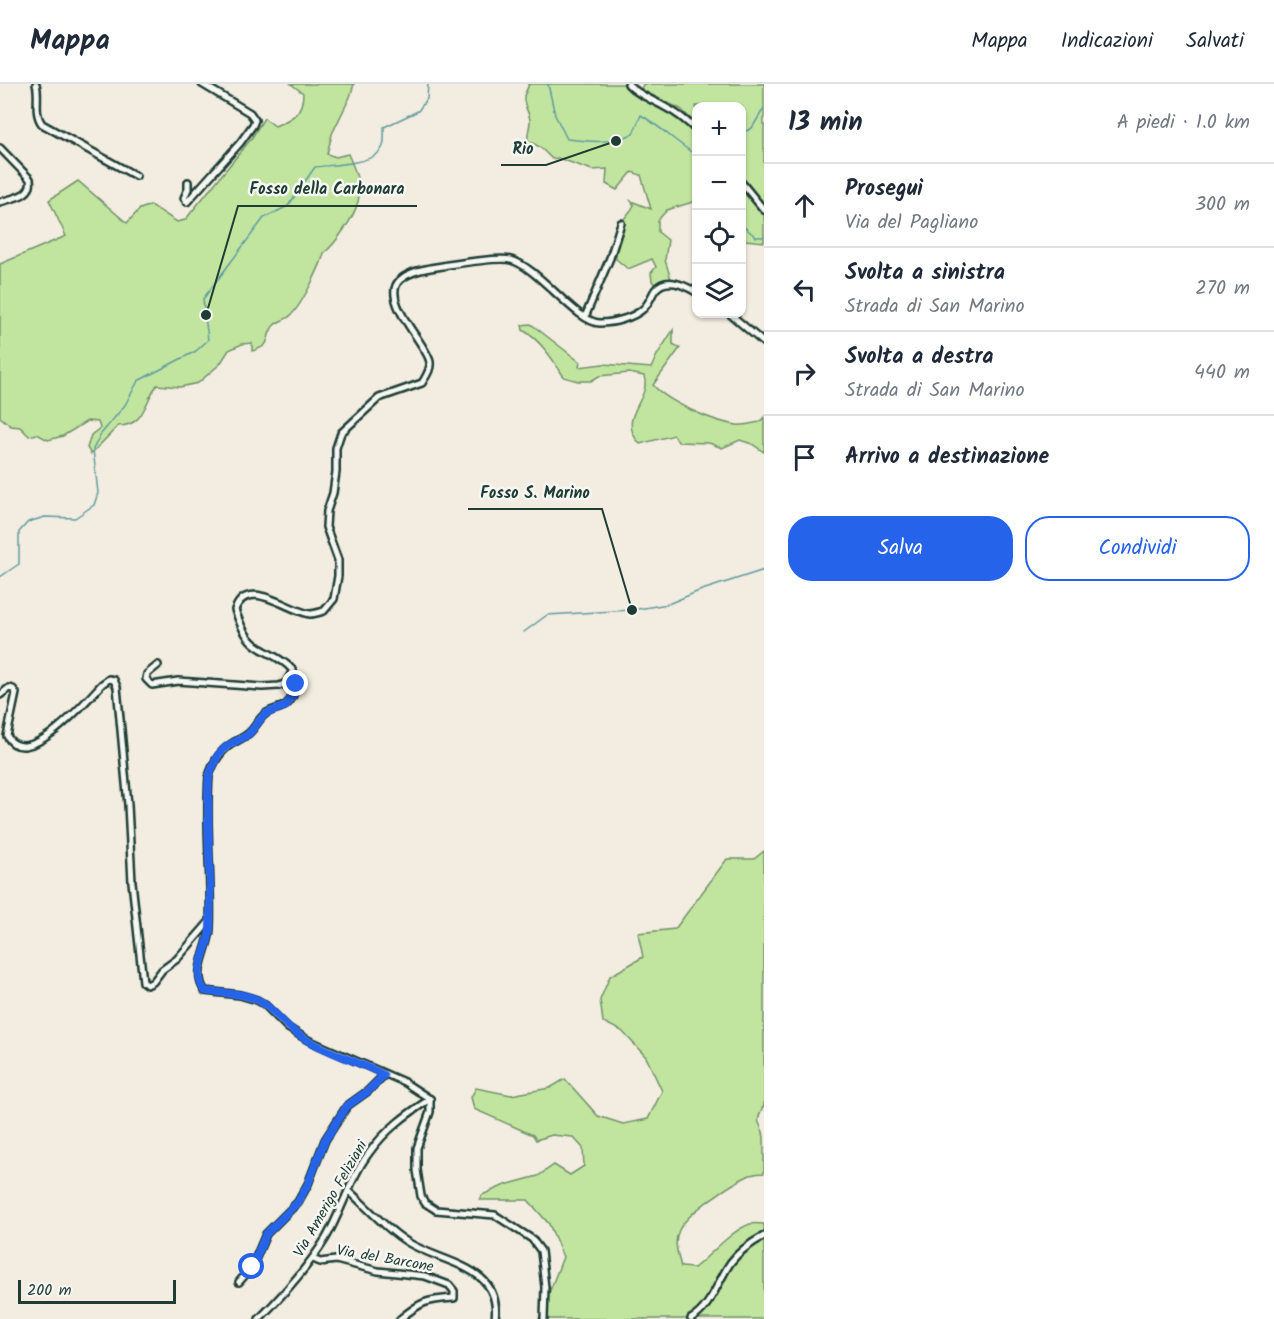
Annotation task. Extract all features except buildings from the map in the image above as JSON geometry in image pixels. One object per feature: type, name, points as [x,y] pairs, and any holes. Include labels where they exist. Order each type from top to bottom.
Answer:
[{"type":"street","points":[[36,84],[37,109],[42,124],[136,176]]},
{"type":"street","points":[[188,182],[184,198],[187,202],[240,143],[255,120],[250,112],[202,84]]},
{"type":"street","points":[[628,84],[637,94],[665,106],[692,126]]},
{"type":"street","points":[[0,148],[30,179],[31,185],[30,190],[25,193],[0,202]]},
{"type":"street","points":[[746,189],[764,210]]},
{"type":"street","points":[[585,317],[621,223]]},
{"type":"street","points":[[544,1319],[541,1251],[532,1239],[495,1215],[436,1210],[425,1203],[421,1196],[417,1170],[417,1148],[430,1112],[430,1099],[404,1082],[308,1040],[288,1028],[257,1000],[240,995],[205,991],[200,984],[199,970],[210,932],[209,776],[218,755],[227,746],[248,735],[265,714],[286,706],[296,684],[293,670],[284,660],[256,645],[245,633],[235,610],[238,601],[244,596],[256,596],[310,614],[324,611],[333,599],[338,560],[326,526],[327,511],[333,493],[336,448],[341,433],[380,398],[422,383],[429,370],[428,357],[401,314],[396,294],[396,286],[400,280],[421,270],[456,264],[510,260],[525,266],[585,317],[598,323],[622,320],[643,310],[655,290],[663,283],[672,282],[692,290]]},
{"type":"street","points":[[735,318],[764,343]]},
{"type":"street","points":[[158,665],[147,674],[146,679],[152,685],[178,681],[262,687],[279,686],[286,683],[293,670]]},
{"type":"street","points":[[0,695],[9,688],[16,693],[6,736],[9,741],[25,747],[51,735],[102,684],[109,679],[114,680],[117,687],[128,806],[132,882],[143,982],[147,985],[153,982],[162,970],[177,959],[210,921]]},
{"type":"street","points":[[239,1282],[252,1267],[266,1234],[298,1202],[308,1184],[325,1140],[347,1106],[368,1091],[384,1075]]},
{"type":"street","name":"Via Amerigo Feliziani","points":[[259,1319],[293,1284],[313,1259],[368,1154],[386,1132],[411,1111],[430,1099]]},
{"type":"street","points":[[349,1191],[409,1243],[476,1272],[495,1295],[495,1319]]},
{"type":"street","points":[[691,1319],[710,1298],[732,1260],[747,1245],[764,1236]]},
{"type":"street","name":"Via del Barcone","points":[[313,1259],[320,1262],[336,1260],[378,1271],[425,1276],[449,1285],[454,1291],[454,1298],[430,1299],[417,1304],[400,1319]]},
{"type":"green space","points":[[291,84],[354,84],[332,134],[327,154],[336,157],[348,154],[356,175],[359,192],[356,209],[336,241],[324,253],[315,276],[300,303],[289,317],[274,325],[265,345],[252,351],[252,343],[242,344],[229,350],[220,364],[198,383],[180,387],[157,385],[139,418],[127,425],[118,426],[91,454],[87,448],[91,435],[100,428],[98,422],[87,421],[63,436],[48,440],[37,434],[29,436],[20,427],[11,426],[0,417],[0,264],[66,236],[49,200],[78,181],[127,223],[140,209],[151,205],[177,222],[185,220],[251,139],[264,118],[275,126],[287,121],[299,110],[303,93]]},
{"type":"green space","points":[[529,84],[625,84],[634,95],[676,115],[692,129],[692,202],[667,210],[658,220],[658,232],[668,240],[665,260],[671,279],[656,286],[652,281],[651,273],[656,267],[652,259],[628,269],[616,259],[619,231],[622,222],[634,205],[631,201],[651,209],[641,175],[632,172],[617,190],[606,184],[607,169],[592,170],[558,158],[552,159],[528,140],[530,121],[524,97]]},
{"type":"green space","points":[[643,84],[764,84],[764,205],[746,184],[746,102],[692,102],[692,120],[681,109],[641,90]]},
{"type":"green space","points":[[746,190],[764,213],[764,242],[746,240]]},
{"type":"green space","points":[[531,324],[580,362],[579,367],[603,364],[651,368],[673,330],[673,344],[680,348],[653,385],[669,398],[716,420],[743,425],[760,422],[764,417],[764,452],[740,440],[722,448],[709,443],[678,442],[674,435],[640,444],[633,434],[631,425],[632,417],[643,393],[644,376],[629,373],[599,376],[591,381],[578,381],[564,377],[541,345],[523,330],[522,325]]},
{"type":"green space","points":[[764,851],[764,1105],[758,1121],[764,1138],[764,1173],[742,1179],[700,1207],[679,1230],[676,1244],[681,1267],[694,1268],[743,1227],[764,1224],[764,1319],[539,1319],[563,1257],[549,1224],[528,1200],[480,1200],[482,1195],[505,1185],[538,1176],[554,1165],[570,1175],[584,1166],[583,1148],[573,1137],[552,1135],[536,1140],[533,1135],[474,1109],[471,1097],[476,1088],[511,1095],[550,1088],[565,1079],[598,1116],[623,1124],[648,1119],[662,1091],[646,1057],[622,1031],[603,1022],[600,1000],[610,976],[643,957],[638,933],[675,929],[727,859],[754,859]]},
{"type":"waterway","points":[[0,577],[19,564],[19,532],[28,522],[45,517],[75,518],[94,505],[98,493],[93,449],[101,434],[125,405],[138,381],[196,351],[208,340],[203,299],[264,218],[288,206],[315,167],[356,162],[380,152],[383,145],[384,127],[418,111],[427,99],[428,84]]},
{"type":"waterway","points":[[548,84],[555,115],[567,139],[600,141],[624,137],[633,134],[641,115],[692,152]]},
{"type":"waterway","points":[[746,131],[752,128],[764,108]]},
{"type":"waterway","points":[[746,228],[756,237],[764,237]]},
{"type":"waterway","points":[[524,632],[547,615],[632,610],[668,604],[699,591],[764,570]]},
{"type":"place","name":"Rio","points":[[616,141]]},
{"type":"place","name":"Fosso della Carbonara","points":[[206,315]]},
{"type":"place","name":"Fosso S. Marino","points":[[632,610]]},
{"type":"route","points":[[252,1267],[266,1234],[298,1202],[319,1159],[325,1140],[347,1106],[368,1091],[384,1075],[308,1040],[288,1028],[257,1000],[240,995],[205,991],[200,984],[199,970],[210,932],[208,785],[212,766],[227,746],[248,735],[265,714],[286,706],[296,684]]}]
